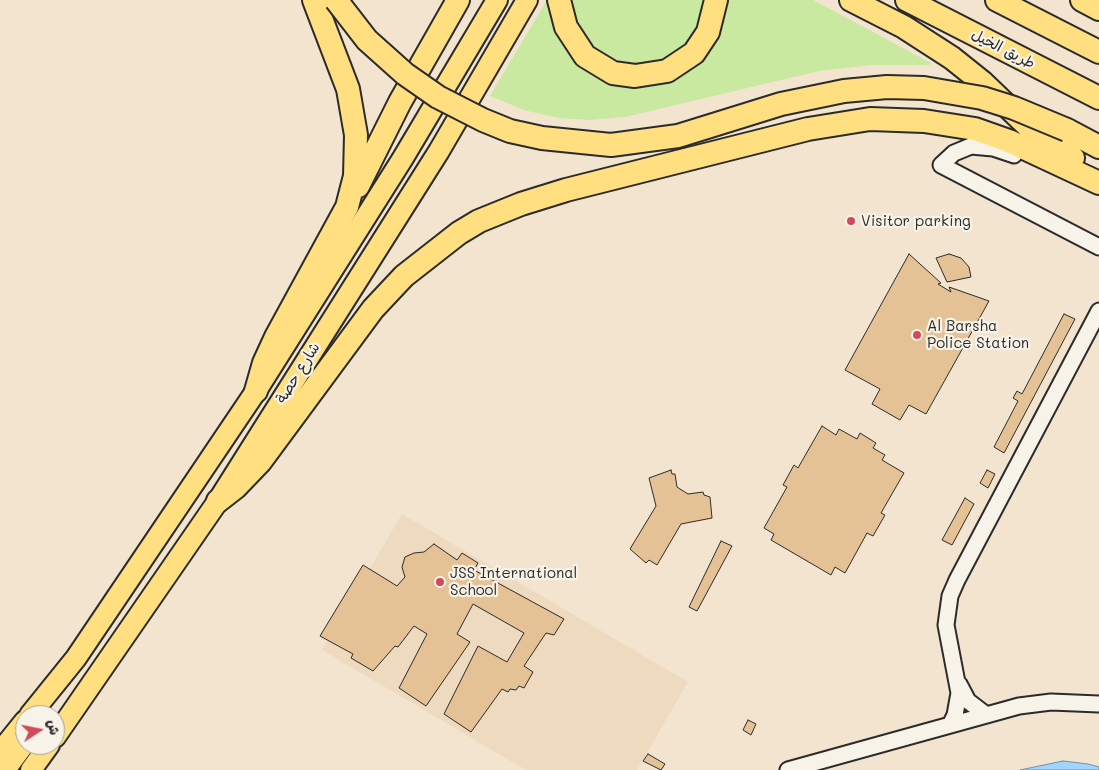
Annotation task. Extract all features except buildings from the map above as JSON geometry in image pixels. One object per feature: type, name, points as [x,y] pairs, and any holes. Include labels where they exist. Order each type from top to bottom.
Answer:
[{"type":"highway","points":[[314,0],[348,89],[356,135],[355,176],[347,207]]},
{"type":"highway","points":[[336,0],[367,40],[405,74],[438,97],[483,120],[510,131],[542,138],[610,145],[678,136],[781,104],[844,91],[894,86],[939,89],[982,98],[1023,111],[1067,130],[1099,147]]},
{"type":"highway","points":[[256,391],[264,363],[276,337],[347,207],[400,102],[458,0]]},
{"type":"highway","points":[[559,0],[566,27],[585,56],[613,73],[635,76],[667,71],[694,53],[708,32],[716,0]]},
{"type":"highway","points":[[851,0],[904,27],[968,69],[1036,133],[1099,173]]},
{"type":"highway","name":"طريق الخيل","points":[[907,0],[1099,98]]},
{"type":"highway","points":[[997,0],[1099,52]]},
{"type":"highway","points":[[1082,0],[1099,9]]},
{"type":"highway","points":[[218,501],[236,487],[260,462],[373,309],[404,276],[459,233],[500,211],[559,192],[774,137],[823,125],[870,119],[924,121],[975,129],[1009,141],[1099,183]]},
{"type":"main road","name":"شارع حصة","points":[[38,705],[76,658],[256,391],[403,158],[497,0]]},
{"type":"main road","name":"شارع حصة","points":[[65,723],[218,501],[439,151],[527,0]]},
{"type":"main road","points":[[50,705],[76,658]]},
{"type":"main road","points":[[0,752],[15,733]]},
{"type":"main road","points":[[6,770],[17,755]]},
{"type":"main road","points":[[31,770],[42,755]]},
{"type":"street","points":[[1064,167],[1038,163],[999,149],[977,146],[959,150],[941,165],[1099,246]]},
{"type":"street","points":[[951,724],[958,704],[958,682],[946,625],[950,596],[1099,310]]},
{"type":"street","points":[[958,682],[968,701],[985,714]]},
{"type":"street","points":[[788,770],[1019,706],[1051,702],[1099,704]]},
{"type":"shaded area","name":"JSS International School","points":[[402,514],[688,682],[637,770],[526,770],[322,650]]},
{"type":"green space","points":[[547,0],[551,0],[562,38],[661,81],[725,0],[813,0],[931,63],[929,65],[872,65],[819,71],[625,117],[591,120],[558,118],[524,110],[490,96]]},
{"type":"green space","points":[[567,0],[710,0],[696,37],[674,57],[646,66],[616,63],[607,59],[584,41]]},
{"type":"water","points":[[1063,761],[1088,764],[1099,767],[1099,770],[1020,770]]},
{"type":"place","name":"Visitor parking","points":[[851,221]]},
{"type":"place","name":"Al Barsha Police Station","points":[[917,335]]},
{"type":"place","name":"JSS International School","points":[[440,582]]}]
